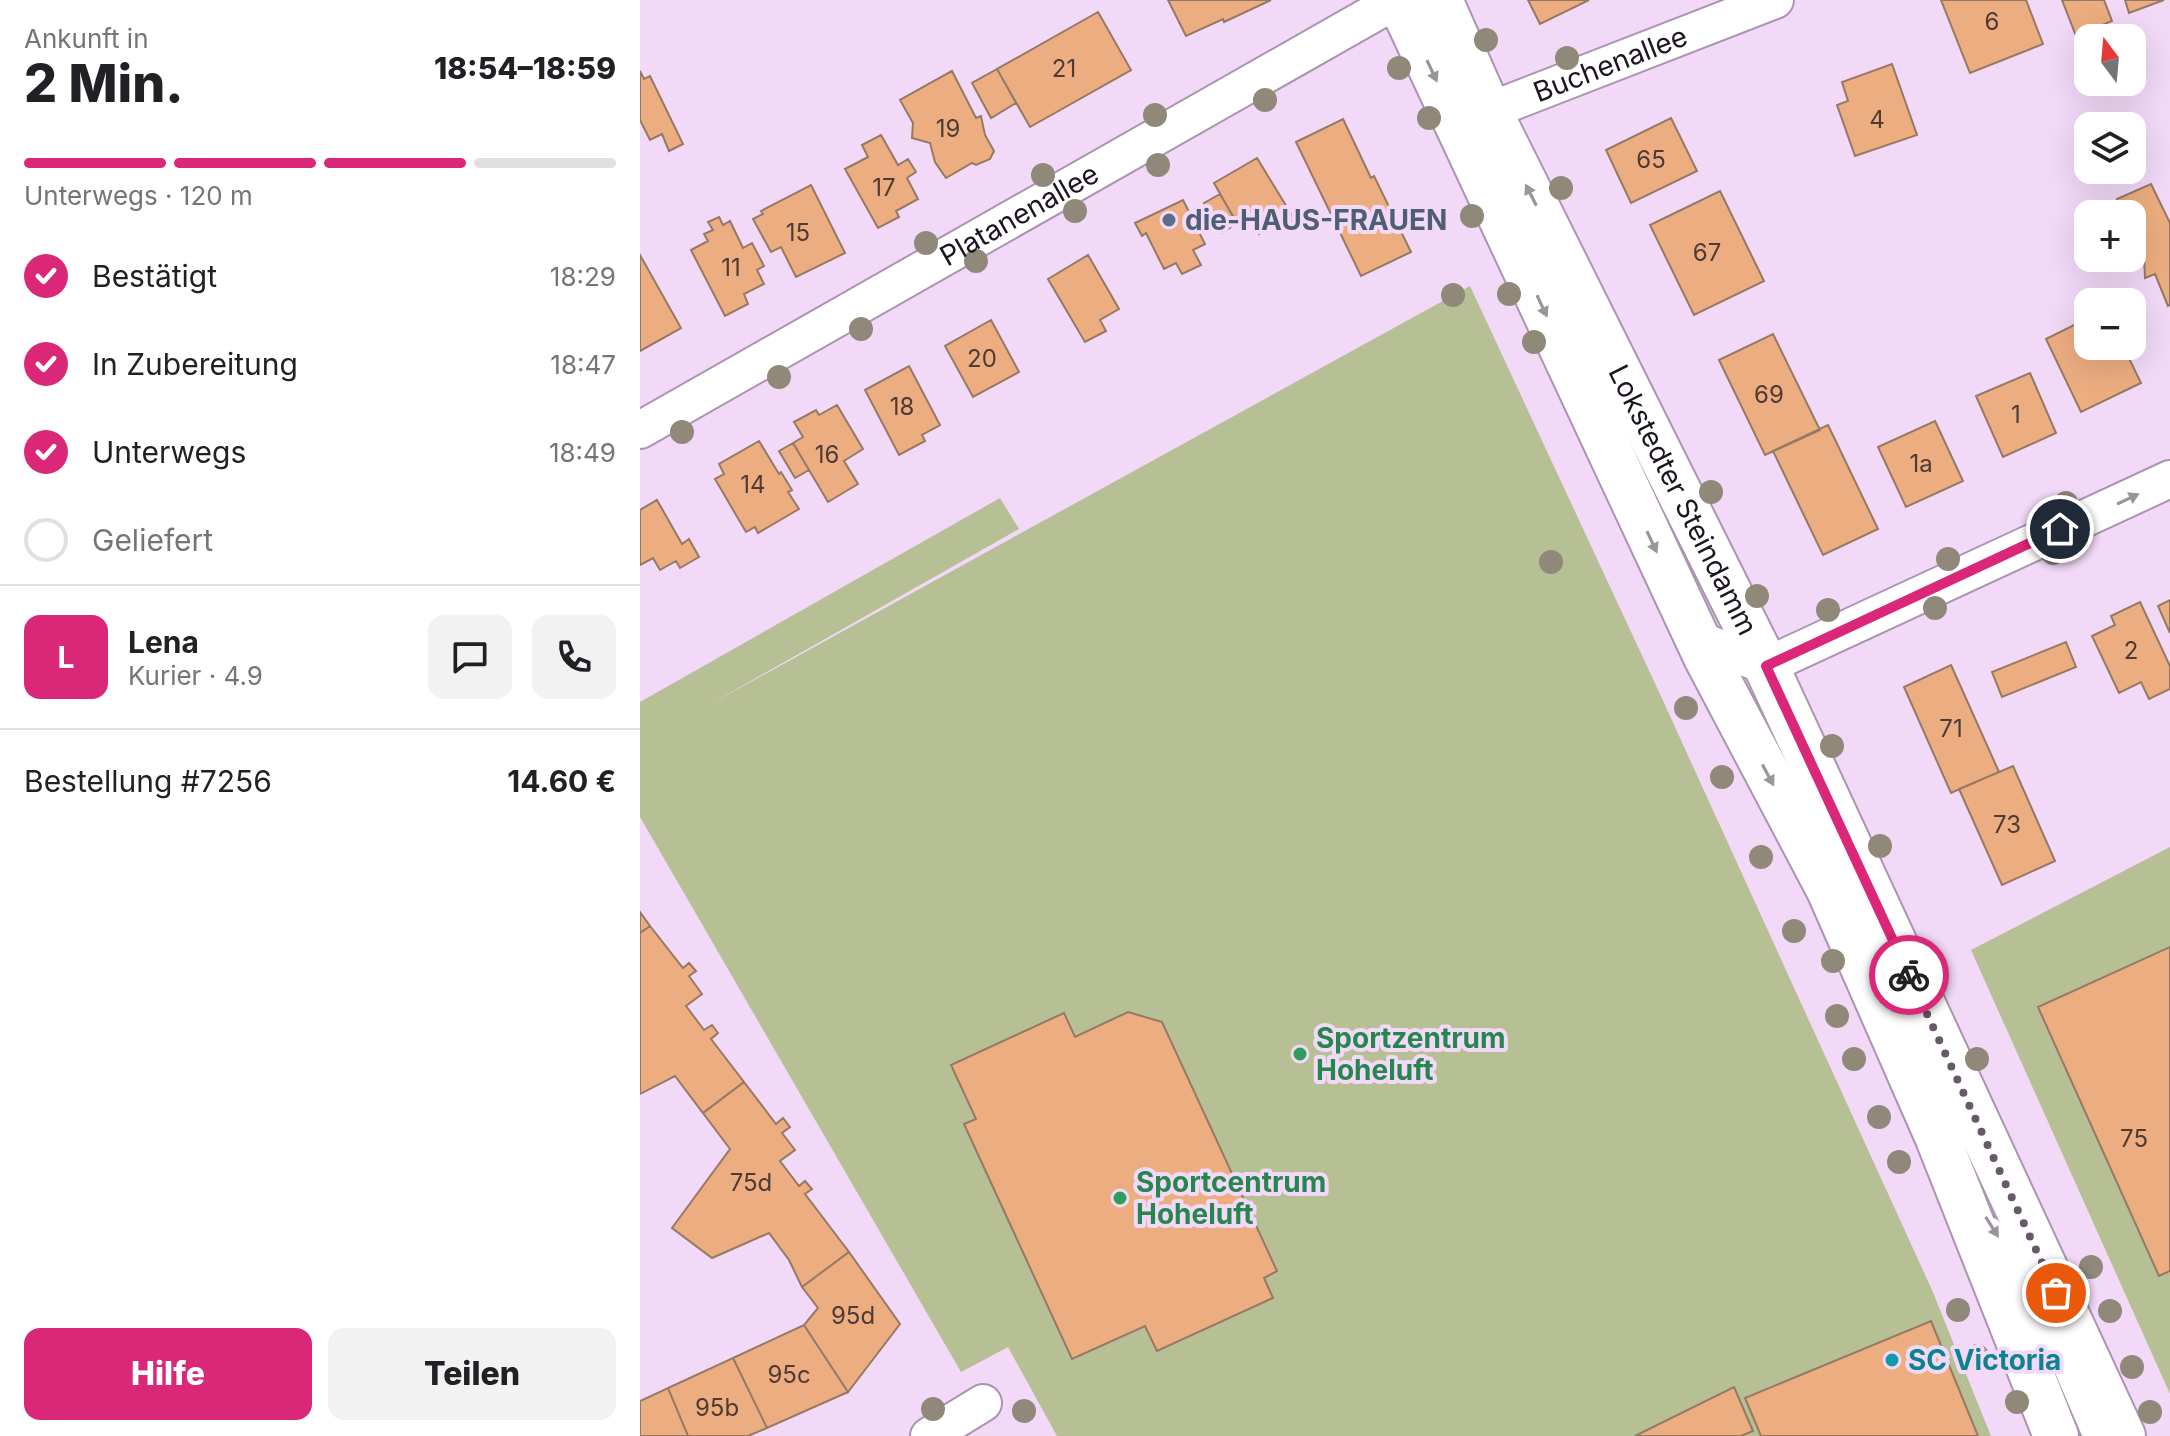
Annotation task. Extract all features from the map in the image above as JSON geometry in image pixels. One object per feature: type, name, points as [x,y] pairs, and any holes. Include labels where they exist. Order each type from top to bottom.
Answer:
[{"type":"main road","name":"Lokstedter Steindamm","points":[[1398,0],[1697,639],[1829,890],[1937,1136],[2056,1436]]},
{"type":"main road","name":"Lokstedter Steindamm","points":[[1440,0],[1489,111],[1766,666],[2123,1436]]},
{"type":"street","name":"Platanenallee","points":[[640,430],[1398,0]]},
{"type":"street","name":"Buchenallee","points":[[1489,111],[1775,0]]},
{"type":"street","points":[[1697,639],[1766,666],[2170,479]]},
{"type":"street","points":[[929,1436],[983,1403]]},
{"type":"lane","points":[[1937,1136],[2025,1280],[2092,1436]]},
{"type":"green space","name":"Sportzentrum Hoheluft","points":[[1470,286],[1932,1290],[1991,1436],[1057,1436],[1008,1347],[961,1372],[640,817],[640,702],[1000,498],[1019,529],[705,707]]},
{"type":"green space","points":[[2170,847],[2170,1394],[1971,950]]},
{"type":"building","points":[[1168,0],[1271,0],[1186,36]]},
{"type":"building","points":[[1528,0],[1589,0],[1540,24]]},
{"type":"building","points":[[1941,0],[2026,0],[2043,44],[1970,73]]},
{"type":"building","points":[[2062,0],[2104,0],[2112,21],[2105,24],[2074,24],[2074,31]]},
{"type":"building","points":[[2125,0],[2164,0],[2129,13]]},
{"type":"building","points":[[1098,12],[1131,70],[1030,127],[997,69]]},
{"type":"building","points":[[1892,64],[1917,135],[1855,156],[1837,105],[1848,101],[1842,82]]},
{"type":"building","points":[[997,69],[1016,103],[991,118],[972,83]]},
{"type":"building","points":[[640,71],[644,79],[650,76],[683,144],[669,151],[662,134],[650,140],[640,120]]},
{"type":"building","points":[[952,71],[976,118],[981,116],[985,135],[994,151],[990,159],[976,165],[972,163],[946,178],[935,162],[930,143],[912,138],[913,123],[900,100]]},
{"type":"building","points":[[1671,118],[1697,171],[1631,203],[1606,150]]},
{"type":"building","points":[[1343,119],[1411,252],[1361,276],[1296,142]]},
{"type":"building","points":[[881,135],[898,165],[908,159],[916,172],[907,178],[918,199],[896,211],[899,217],[878,228],[845,169],[868,157],[862,145]]},
{"type":"building","points":[[1257,158],[1296,222],[1280,231],[1276,224],[1259,234],[1252,222],[1240,229],[1214,183]]},
{"type":"building","points":[[2151,184],[2170,223],[2168,306],[2155,274],[2145,278],[2146,200],[2117,199]]},
{"type":"building","points":[[811,185],[845,253],[796,277],[781,247],[771,252],[753,219],[763,214],[761,211]]},
{"type":"building","points":[[1720,191],[1764,281],[1694,315],[1650,225]]},
{"type":"building","points":[[1220,194],[1237,223],[1222,233],[1204,203]]},
{"type":"building","points":[[1183,200],[1205,244],[1193,250],[1201,265],[1182,274],[1176,263],[1164,269],[1146,233],[1142,236],[1135,223]]},
{"type":"building","points":[[719,217],[723,225],[730,221],[743,248],[752,243],[764,266],[757,270],[764,284],[744,294],[748,304],[725,316],[691,250],[708,241],[704,234],[713,230],[708,222]]},
{"type":"building","points":[[640,255],[681,328],[640,351]]},
{"type":"building","points":[[1088,255],[1119,309],[1100,320],[1106,331],[1085,342],[1048,279]]},
{"type":"building","points":[[991,320],[1019,372],[973,397],[945,346]]},
{"type":"building","points":[[2074,325],[2074,360],[2130,360],[2141,383],[2081,412],[2046,339]]},
{"type":"building","points":[[1773,334],[1820,430],[1765,455],[1719,360]]},
{"type":"building","points":[[909,366],[940,425],[922,435],[925,441],[899,455],[865,390]]},
{"type":"building","points":[[2030,373],[2056,433],[2003,457],[1976,396]]},
{"type":"building","points":[[837,405],[863,449],[844,461],[858,484],[828,502],[793,443],[803,437],[794,422],[816,410],[819,415]]},
{"type":"building","points":[[1935,421],[1963,481],[1906,507],[1878,447]]},
{"type":"building","points":[[1828,425],[1878,529],[1823,555],[1773,451]]},
{"type":"building","points":[[759,441],[792,490],[788,492],[799,509],[758,533],[755,527],[746,532],[715,479],[724,474],[719,464]]},
{"type":"building","points":[[793,443],[809,470],[795,478],[779,451]]},
{"type":"building","points":[[657,500],[682,544],[689,539],[699,557],[680,568],[676,561],[660,570],[653,558],[640,565],[640,510]]},
{"type":"building","points":[[2170,600],[2170,633],[2158,606]]},
{"type":"building","points":[[2140,602],[2170,666],[2170,689],[2149,699],[2141,682],[2119,693],[2092,636],[2115,625],[2111,616]]},
{"type":"building","points":[[2066,642],[2076,667],[2002,697],[1992,672]]},
{"type":"building","points":[[1951,665],[1999,772],[1951,793],[1904,687]]},
{"type":"building","points":[[2013,766],[2055,861],[2002,885],[1959,789]]},
{"type":"building","points":[[640,912],[650,926],[640,933]]},
{"type":"building","points":[[650,926],[683,968],[689,963],[696,971],[689,976],[702,994],[686,1006],[704,1030],[712,1025],[718,1033],[711,1039],[744,1082],[703,1113],[675,1076],[640,1094],[640,933]]},
{"type":"building","points":[[2170,947],[2170,1271],[2159,1276],[2038,1007]]},
{"type":"building","name":"Sportcentrum Hoheluft","points":[[1128,1012],[1162,1022],[1277,1271],[1264,1278],[1273,1298],[1157,1351],[1145,1326],[1072,1359],[964,1124],[976,1119],[951,1065],[1064,1013],[1075,1037]]},
{"type":"building","points":[[744,1082],[776,1124],[783,1118],[790,1127],[782,1133],[795,1150],[780,1161],[799,1186],[805,1181],[812,1189],[805,1194],[849,1252],[802,1287],[789,1260],[769,1233],[712,1258],[672,1228],[730,1149],[703,1113]]},
{"type":"building","points":[[849,1252],[900,1324],[848,1392],[804,1325],[818,1308],[802,1287]]},
{"type":"building","name":"SC Victoria","points":[[1931,1321],[1978,1436],[1761,1436],[1745,1398]]},
{"type":"building","points":[[804,1325],[848,1392],[767,1428],[733,1358]]},
{"type":"building","points":[[733,1358],[767,1428],[748,1436],[688,1436],[668,1388]]},
{"type":"building","points":[[1734,1387],[1753,1431],[1741,1436],[1635,1436]]},
{"type":"building","points":[[668,1388],[688,1436],[640,1436],[640,1401]]},
{"type":"way so far","points":[[1909,975],[2056,1293]]},
{"type":"place","name":"die-HAUS-FRAUEN","points":[[1169,220]]},
{"type":"place","name":"Sportzentrum Hoheluft","points":[[1300,1054]]},
{"type":"place","name":"Sportcentrum Hoheluft","points":[[1120,1198]]},
{"type":"place","name":"SC Victoria","points":[[1892,1360]]},
{"type":"route","points":[[1909,975],[1766,666],[2060,529]]}]
